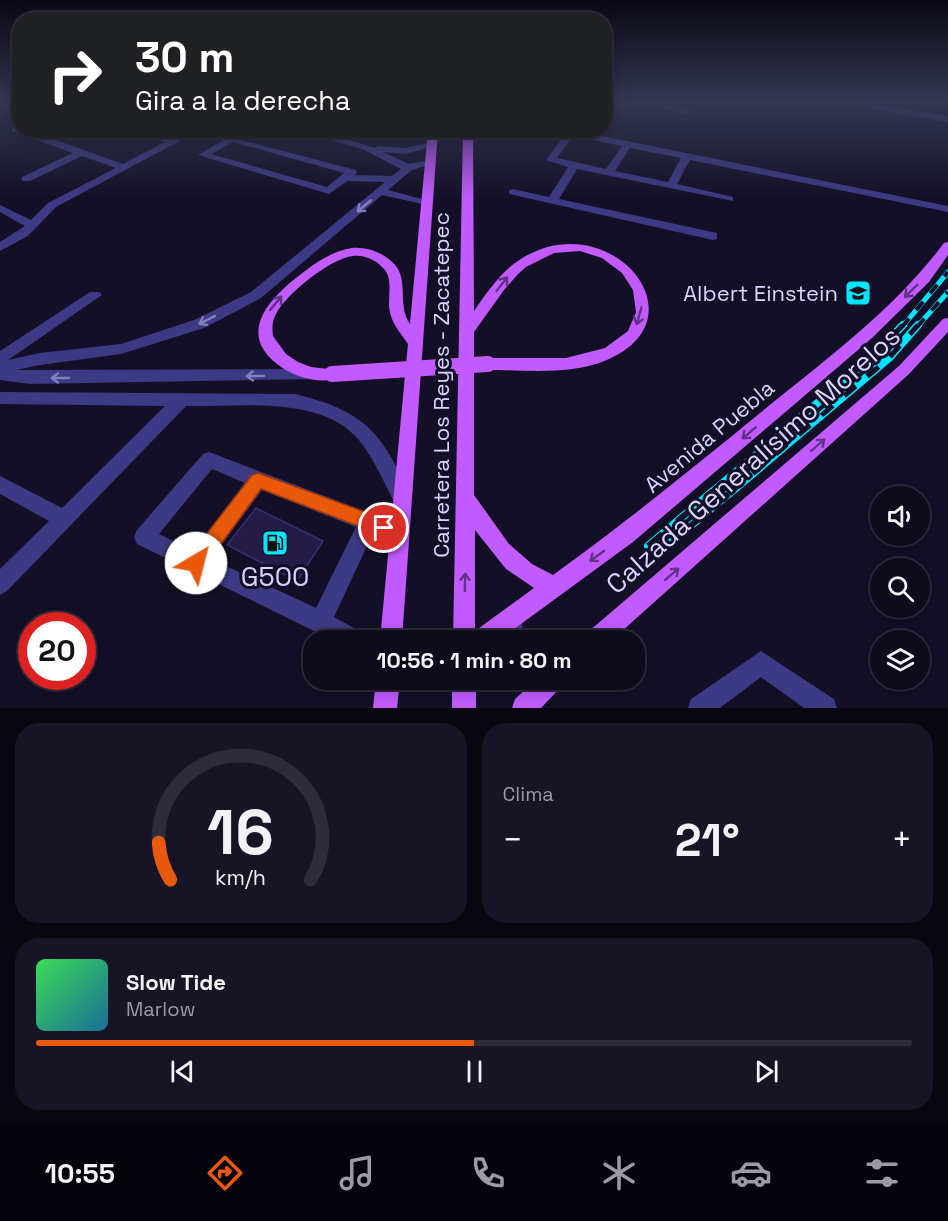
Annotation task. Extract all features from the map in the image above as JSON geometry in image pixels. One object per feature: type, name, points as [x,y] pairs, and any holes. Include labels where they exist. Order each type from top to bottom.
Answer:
[{"type":"main road","name":"Carretera Los Reyes - Zacatepec","points":[[392,630],[432,138]]},
{"type":"main road","name":"Carretera Los Reyes - Zacatepec","points":[[464,630],[468,138]]},
{"type":"main road","name":"Avenida Puebla","points":[[511,630],[555,587],[626,535],[867,334],[924,279],[948,246]]},
{"type":"main road","points":[[414,341],[398,316],[397,277],[390,266],[380,258],[363,253],[333,256],[278,299],[266,320],[266,338],[276,354],[293,367],[314,375],[488,364],[568,363],[610,353],[625,342],[640,317],[642,300],[638,283],[623,264],[600,252],[574,247],[546,250],[523,263],[507,277],[468,331]]},
{"type":"main road","name":"Calzada Generalísimo Morelos","points":[[607,630],[904,370],[948,323]]},
{"type":"main road","points":[[466,498],[487,534],[502,554],[519,569],[555,587]]},
{"type":"main road","points":[[386,708],[387,690]]},
{"type":"main road","points":[[464,690],[464,708]]},
{"type":"main road","points":[[524,708],[539,690]]},
{"type":"street","points":[[40,138],[123,168]]},
{"type":"street","points":[[160,138],[173,142]]},
{"type":"street","points":[[0,247],[32,225],[52,205],[181,138]]},
{"type":"street","points":[[332,138],[367,148],[408,168]]},
{"type":"street","points":[[367,148],[405,151],[430,138]]},
{"type":"street","points":[[567,138],[551,160],[729,199]]},
{"type":"street","points":[[596,138],[948,209]]},
{"type":"street","points":[[344,178],[352,172],[232,139],[203,155],[329,191],[344,178],[395,179]]},
{"type":"street","points":[[609,172],[627,144]]},
{"type":"street","points":[[26,179],[81,153]]},
{"type":"street","points":[[671,186],[687,156]]},
{"type":"street","points":[[0,369],[39,359],[122,349],[199,324],[255,295],[408,168],[430,161]]},
{"type":"street","points":[[552,201],[574,165]]},
{"type":"street","points":[[381,192],[426,202]]},
{"type":"street","points":[[513,192],[713,236]]},
{"type":"street","points":[[0,208],[32,225]]},
{"type":"street","points":[[0,358],[94,295]]},
{"type":"street","points":[[0,374],[30,378],[314,375]]},
{"type":"street","points":[[0,398],[295,401],[324,407],[346,416],[374,446],[402,498]]},
{"type":"street","points":[[0,584],[183,399]]},
{"type":"street","points":[[335,630],[144,537],[209,460],[399,534]]},
{"type":"street","points":[[196,563],[258,480]]},
{"type":"street","points":[[0,484],[63,518]]},
{"type":"street","points":[[321,622],[369,521]]},
{"type":"street","points":[[700,708],[761,663],[825,708]]},
{"type":"building","name":"G500","points":[[256,508],[323,541],[297,581],[227,545]]},
{"type":"railway","points":[[902,327],[948,272]]},
{"type":"railway","points":[[917,327],[948,292]]},
{"type":"railway","points":[[711,493],[873,356],[903,325]]},
{"type":"railway","points":[[730,493],[889,358],[918,325]]},
{"type":"railway","points":[[648,546],[713,491]]},
{"type":"railway","points":[[656,555],[732,491]]},
{"type":"place","name":"Albert Einstein","points":[[858,293]]},
{"type":"place","name":"G500","points":[[275,543]]},
{"type":"route","points":[[196,563],[258,480],[384,528]]}]
